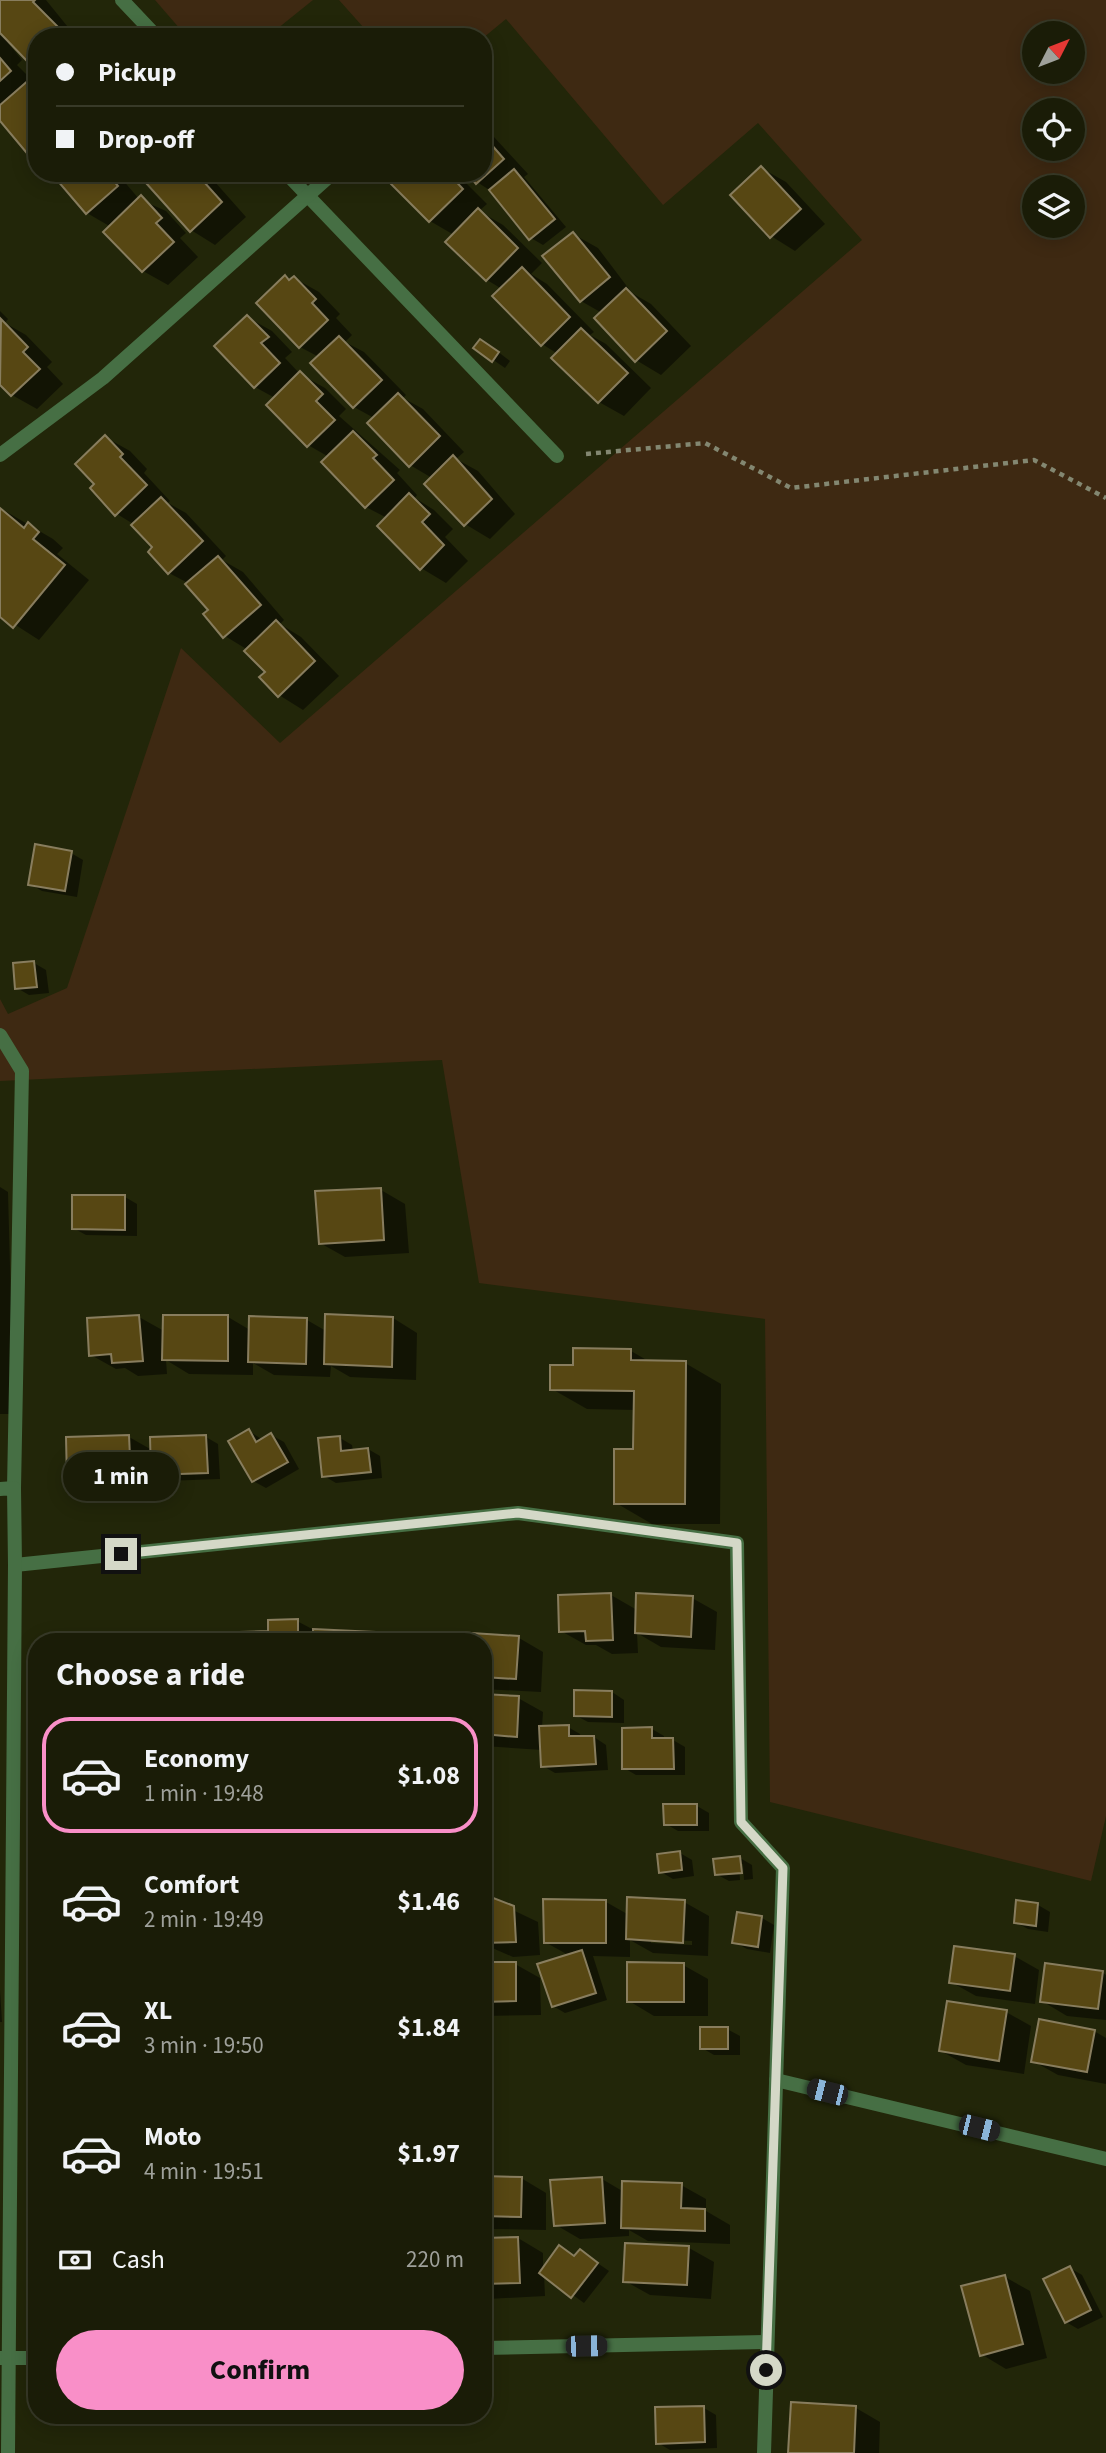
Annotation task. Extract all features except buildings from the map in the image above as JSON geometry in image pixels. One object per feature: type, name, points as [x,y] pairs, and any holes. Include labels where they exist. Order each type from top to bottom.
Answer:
[{"type":"street","points":[[122,0],[148,28]]},
{"type":"street","points":[[294,182],[557,456]]},
{"type":"street","points":[[0,455],[103,379],[323,182]]},
{"type":"street","points":[[0,1035],[22,1071],[7,1489],[15,1565],[3,2358],[8,2453]]},
{"type":"street","points":[[15,1565],[518,1513],[737,1543],[741,1822],[783,1868],[764,2453]]},
{"type":"street","points":[[776,2080],[1106,2159]]},
{"type":"street","points":[[492,2348],[767,2342]]},
{"type":"street","points":[[3,2358],[28,2358]]},
{"type":"path","points":[[557,456],[705,443],[791,488],[1034,460],[1106,498]]},
{"type":"shaded area","points":[[155,0],[313,0],[278,28],[179,28]]},
{"type":"shaded area","points":[[339,0],[1106,0],[1106,1816],[1091,1881],[770,1802],[765,1319],[479,1283],[442,1060],[0,1081],[0,999],[8,1014],[67,988],[181,648],[280,743],[862,240],[758,123],[663,205],[506,19],[492,31],[492,28],[364,28]]},
{"type":"route","points":[[121,1554],[518,1513],[737,1543],[741,1822],[783,1868],[766,2370]]}]
